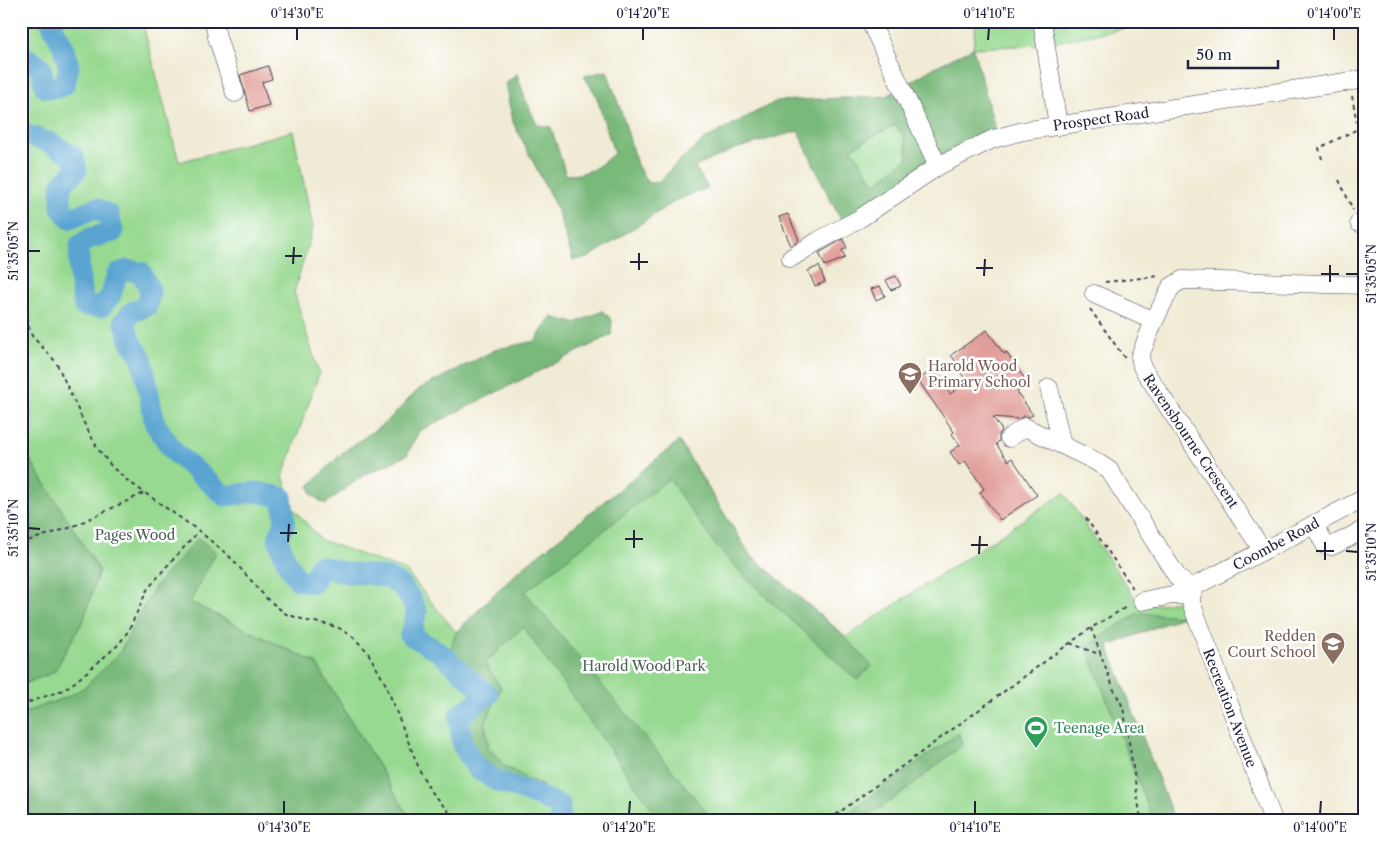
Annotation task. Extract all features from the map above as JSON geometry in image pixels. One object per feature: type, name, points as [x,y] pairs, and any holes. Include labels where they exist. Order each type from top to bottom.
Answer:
[{"type":"street","points":[[214,21],[217,37],[235,93]]},
{"type":"street","points":[[870,21],[938,166]]},
{"type":"street","points":[[1043,27],[1058,126]]},
{"type":"street","name":"Prospect Road","points":[[790,258],[859,218],[938,166],[993,139],[1022,131],[1357,80]]},
{"type":"street","name":"Ravensbourne Crescent","points":[[1263,550],[1142,367],[1140,356],[1154,321],[1171,287],[1182,280],[1365,284]]},
{"type":"street","points":[[1094,294],[1154,321]]},
{"type":"street","points":[[1049,388],[1062,445]]},
{"type":"street","points":[[1009,438],[1025,427],[1095,461],[1109,470],[1178,578],[1192,592]]},
{"type":"street","name":"Coombe Road","points":[[1192,592],[1200,584],[1365,498]]},
{"type":"street","points":[[1314,524],[1325,545],[1332,546],[1365,529]]},
{"type":"street","points":[[1142,601],[1192,592]]},
{"type":"street","name":"Recreation Avenue","points":[[1192,592],[1192,605],[1273,820]]},
{"type":"path","points":[[1357,80],[1358,129],[1362,140],[1365,139]]},
{"type":"path","points":[[1322,159],[1319,148],[1358,129]]},
{"type":"path","points":[[1338,180],[1362,222]]},
{"type":"path","points":[[21,287],[24,293],[28,328],[32,336],[56,362],[98,449],[128,481],[199,531],[230,556],[266,598],[286,614],[339,628],[352,636],[367,650],[385,683],[420,772],[431,792],[456,820]]},
{"type":"path","points":[[21,543],[72,527],[144,493]]},
{"type":"path","points":[[829,820],[1091,628],[1126,607],[1142,601],[1086,518]]},
{"type":"path","points":[[21,705],[62,690],[76,682],[119,644],[129,630],[146,590],[199,531]]},
{"type":"path","points":[[1091,628],[1114,690],[1123,707],[1141,820]]},
{"type":"path","points":[[1070,643],[1101,655]]},
{"type":"green space","points":[[21,21],[142,21],[179,162],[293,131],[313,228],[294,292],[319,374],[283,476],[294,509],[321,540],[406,571],[456,632],[516,573],[679,441],[750,555],[846,637],[1064,493],[1134,597],[1151,605],[1178,601],[1184,616],[1108,646],[1174,820],[411,820],[316,663],[189,602],[216,552],[156,586],[120,652],[85,688],[21,714],[21,685],[54,672],[99,570],[21,445]]},
{"type":"green space","points":[[976,21],[1161,21],[1041,45],[973,48]]},
{"type":"green space","points":[[973,48],[995,128],[995,139],[844,226],[798,131],[735,149],[695,167],[708,188],[675,201],[588,258],[573,260],[557,209],[513,122],[505,84],[517,74],[537,125],[551,127],[566,175],[573,175],[592,170],[614,153],[596,95],[584,76],[607,71],[637,165],[648,183],[659,182],[679,161],[707,138],[777,101],[887,96],[935,67]],"holes":[[[895,125],[905,138],[908,158],[875,184],[851,148]]]},
{"type":"green space","points":[[895,125],[905,138],[908,158],[875,184],[851,148]]},
{"type":"green space","points":[[603,311],[612,320],[611,335],[419,431],[407,455],[363,476],[325,504],[312,495],[309,486],[343,452],[385,423],[419,389],[497,349],[535,341],[551,317],[575,323]]},
{"type":"green space","points":[[679,441],[750,555],[845,637],[872,666],[857,680],[753,585],[716,546],[669,479],[525,592],[713,820],[660,820],[523,627],[485,663],[501,688],[485,724],[489,748],[506,767],[543,786],[537,805],[481,780],[457,749],[454,715],[476,695],[446,662],[456,632],[516,573]]},
{"type":"green space","points":[[21,445],[99,570],[84,619],[54,672],[21,685]]},
{"type":"green space","points":[[198,538],[216,552],[190,602],[316,663],[411,820],[21,820],[21,714],[69,696],[85,687],[120,652],[156,586]]},
{"type":"green space","points":[[1138,613],[1184,616],[1108,646],[1174,820],[1153,820],[1086,646]]},
{"type":"green space","points":[[959,733],[962,745],[910,787],[863,820],[838,820]]},
{"type":"building","points":[[268,66],[272,79],[262,82],[269,105],[250,111],[240,75]]},
{"type":"building","points":[[788,214],[799,240],[791,246],[779,217]]},
{"type":"building","points":[[843,239],[847,248],[842,250],[845,258],[825,266],[819,253]]},
{"type":"building","points":[[819,266],[825,282],[815,286],[808,271]]},
{"type":"building","points":[[896,276],[901,286],[891,290],[886,280]]},
{"type":"building","points":[[880,286],[885,296],[876,300],[871,289]]},
{"type":"building","points":[[987,330],[1004,354],[1006,352],[1028,384],[1017,392],[1033,415],[1018,419],[993,417],[1002,430],[999,434],[999,441],[996,444],[1008,461],[1012,458],[1037,495],[1000,520],[980,492],[984,489],[965,461],[959,465],[950,452],[960,445],[952,434],[954,432],[918,380],[933,369],[950,394],[967,382],[961,373],[963,372],[951,355]]},
{"type":"waterway","points":[[21,60],[29,59],[41,68],[45,88],[57,88],[65,84],[69,66],[62,44],[52,25],[54,21]]},
{"type":"waterway","points":[[21,133],[51,143],[74,157],[77,170],[61,185],[61,208],[70,219],[95,208],[109,215],[113,232],[90,238],[80,245],[79,276],[84,306],[101,307],[111,295],[117,274],[126,270],[141,272],[150,290],[147,306],[132,312],[124,321],[130,339],[142,359],[155,424],[174,452],[225,496],[257,492],[282,497],[285,522],[278,539],[287,563],[298,580],[313,583],[319,566],[348,573],[389,578],[402,587],[411,599],[417,612],[410,635],[438,651],[488,695],[459,715],[462,744],[476,768],[497,781],[560,805],[560,820]]},
{"type":"place","name":"Harold Wood Primary School","points":[[910,395]]},
{"type":"place","name":"Redden Court School","points":[[1333,665]]},
{"type":"place","name":"Teenage Area","points":[[1036,749]]},
{"type":"park label","name":"Pages Wood","points":[[135,535]]},
{"type":"park label","name":"Harold Wood Park","points":[[644,666]]}]
